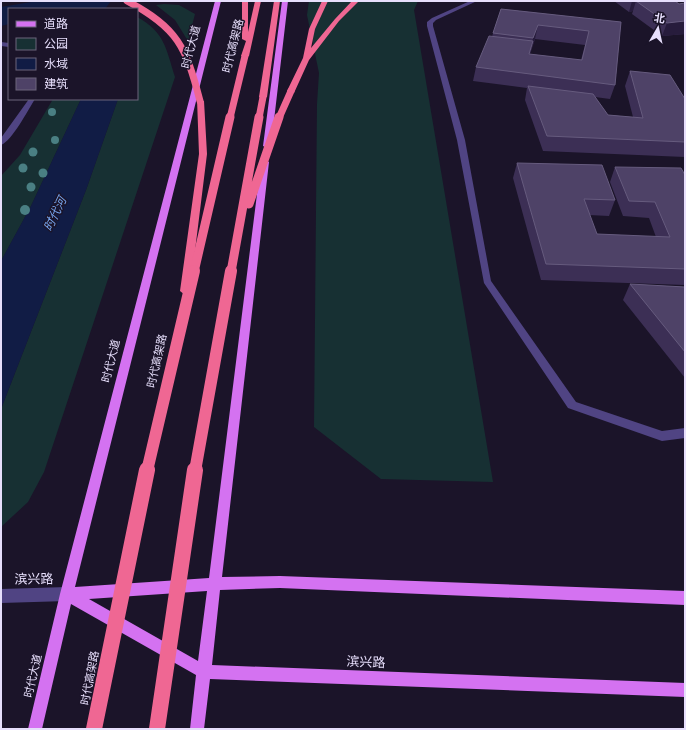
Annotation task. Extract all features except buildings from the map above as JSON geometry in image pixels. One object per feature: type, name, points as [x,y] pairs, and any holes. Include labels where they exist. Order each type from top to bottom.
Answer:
[{"type":"highway","points":[[127,1],[149,12],[168,26],[182,45],[193,73],[200,102],[203,154],[180,325]]},
{"type":"highway","points":[[245,1],[245,56]]},
{"type":"highway","name":"时代高架路","points":[[94,729],[143,486],[180,325],[251,36],[258,1]]},
{"type":"highway","points":[[157,729],[194,475],[263,97],[277,1]]},
{"type":"highway","points":[[306,60],[312,28],[325,1]]},
{"type":"highway","points":[[236,241],[281,112],[306,60],[337,20],[356,1]]},
{"type":"main road","name":"时代大道","points":[[35,729],[67,594],[218,1]]},
{"type":"main road","points":[[197,729],[285,1]]},
{"type":"main road","name":"滨兴路","points":[[67,594],[214,584],[280,582],[685,598]]},
{"type":"main road","name":"滨兴路","points":[[67,594],[204,672],[685,690]]},
{"type":"street","points":[[474,1],[434,18],[430,22],[430,26],[461,140],[487,281],[572,405],[662,436],[685,433]]},
{"type":"street","points":[[1,143],[31,100]]},
{"type":"street","name":"滨兴路","points":[[1,596],[67,594]]},
{"type":"green space","points":[[309,1],[418,1],[414,10],[493,482],[381,479],[314,427],[317,104],[319,73],[307,15]]},
{"type":"green space","points":[[156,5],[179,5],[195,14],[188,41],[175,20]]},
{"type":"green space","points":[[138,18],[159,35],[163,42],[175,77],[44,472],[28,502],[1,527],[1,409],[86,190],[118,100],[138,100]]},
{"type":"green space","points":[[52,100],[81,100],[31,206],[1,261],[1,176],[20,155]]},
{"type":"water","points":[[37,1],[111,1],[106,8],[8,8],[8,24],[1,26],[1,7]]},
{"type":"water","name":"时代河","points":[[81,100],[118,100],[86,190],[1,409],[1,261],[31,206]]}]
